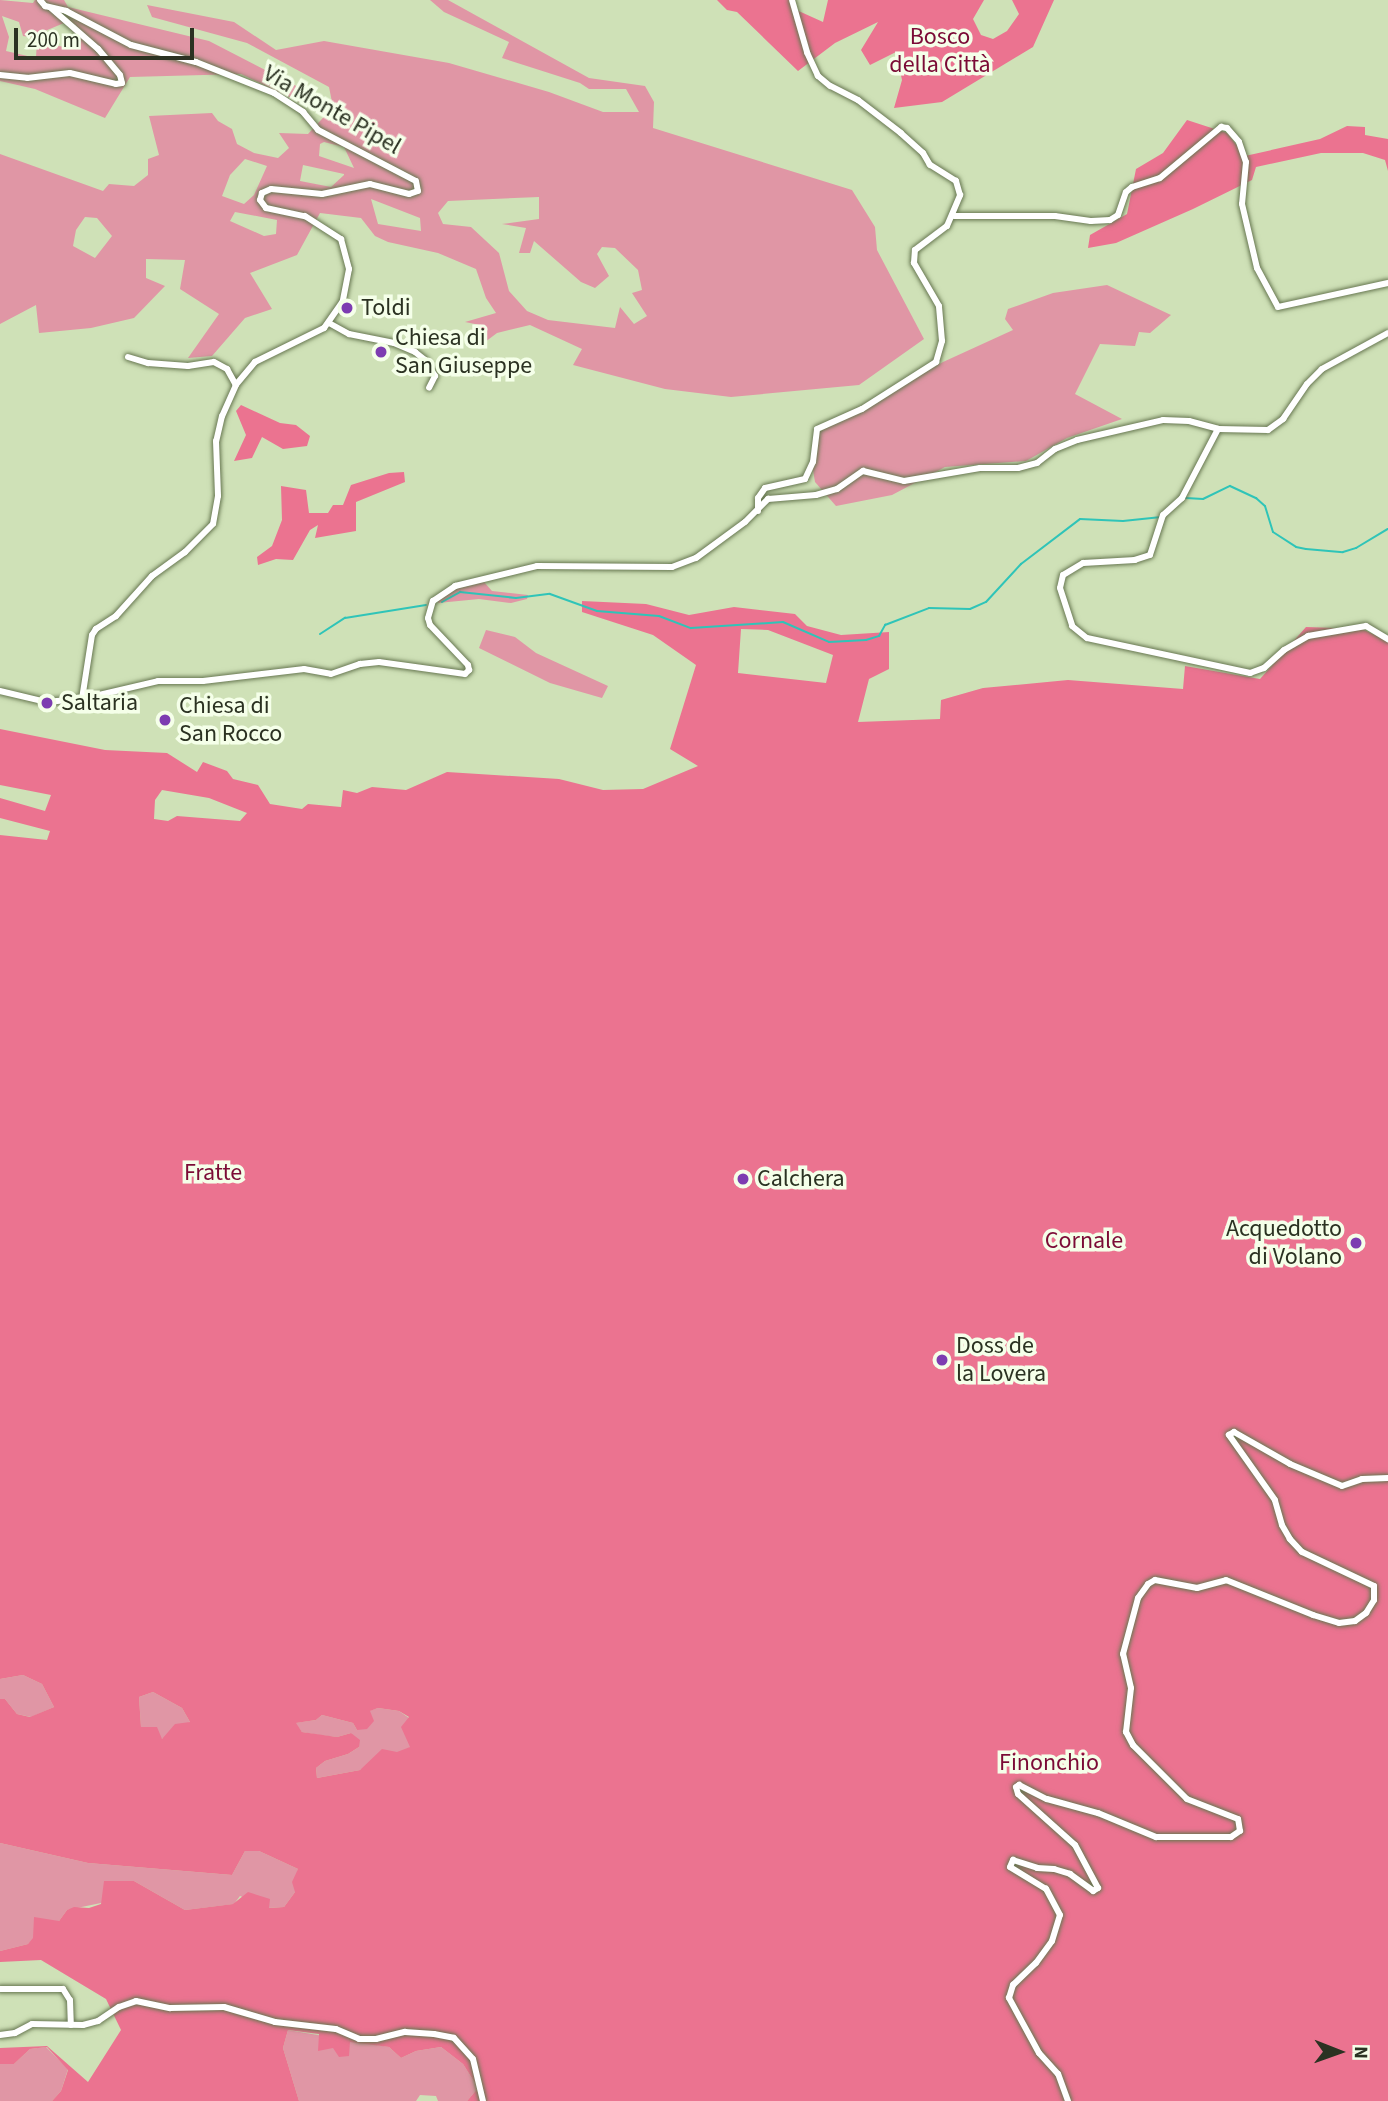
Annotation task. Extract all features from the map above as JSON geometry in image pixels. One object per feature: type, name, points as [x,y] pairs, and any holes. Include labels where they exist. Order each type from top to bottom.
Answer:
[{"type":"street","name":"Via Monte Pipel","points":[[40,0],[131,45],[196,62],[274,93],[303,112],[318,130],[374,158],[418,185],[418,191],[409,194],[370,184],[322,194],[271,189],[262,193],[260,200],[266,208],[305,216],[341,240],[348,260],[343,301],[328,323]]},
{"type":"street","points":[[758,511],[758,498],[765,488],[805,479],[814,462],[817,429],[868,406],[936,362],[942,341],[939,306],[915,263],[915,250],[940,233],[954,215],[960,195],[957,181],[930,165],[923,153],[891,124],[818,76],[807,52],[792,0]]},
{"type":"street","points":[[0,75],[27,78],[70,73],[116,84],[122,83],[120,75],[98,49],[50,7]]},
{"type":"street","points":[[954,215],[1055,216],[1091,221],[1110,220],[1118,215],[1126,192],[1132,187],[1160,178],[1221,127],[1227,128],[1239,142],[1246,162],[1242,204],[1257,268],[1278,307],[1388,283]]},
{"type":"street","points":[[85,700],[92,635],[96,629],[117,616],[152,576],[199,541],[213,524],[218,507],[216,441],[222,416],[236,385],[256,362],[315,334],[328,323],[349,334],[404,346],[415,352],[425,360],[435,376],[429,388]]},
{"type":"street","points":[[0,691],[46,702],[85,700],[158,681],[212,680],[304,669],[331,674],[360,664],[379,662],[464,674],[469,670],[468,665],[430,625],[428,618],[433,601],[455,586],[537,566],[671,567],[696,558],[758,511],[768,499],[816,495],[837,489],[863,471],[904,481],[980,468],[1018,468],[1037,463],[1055,449],[1077,440],[1163,420],[1189,421],[1218,429],[1268,430],[1283,419],[1307,384],[1322,369],[1388,333]]},
{"type":"street","points":[[128,357],[148,363],[188,366],[214,362],[227,369],[236,385]]},
{"type":"street","points":[[1218,429],[1182,498],[1163,515],[1150,555],[1083,563],[1063,575],[1060,588],[1072,626],[1087,638],[1250,673],[1264,668],[1284,650],[1308,636],[1355,625],[1366,626],[1388,639]]},
{"type":"street","points":[[1068,2101],[1058,2074],[1040,2053],[1009,1998],[1013,1985],[1036,1963],[1052,1941],[1060,1915],[1046,1889],[1010,1867],[1013,1860],[1037,1868],[1054,1869],[1070,1874],[1093,1891],[1098,1888],[1075,1845],[1050,1819],[1018,1794],[1016,1787],[1018,1785],[1047,1799],[1098,1813],[1156,1837],[1231,1837],[1240,1830],[1238,1819],[1187,1799],[1133,1745],[1126,1732],[1131,1688],[1124,1654],[1138,1598],[1148,1584],[1155,1580],[1197,1588],[1226,1580],[1313,1615],[1339,1623],[1355,1620],[1366,1613],[1374,1600],[1374,1586],[1310,1556],[1290,1539],[1272,1493],[1229,1435],[1234,1432],[1290,1464],[1342,1486],[1362,1479],[1388,1478]]},
{"type":"street","points":[[0,1989],[63,1989],[70,2000],[71,2025]]},
{"type":"street","points":[[0,2035],[15,2033],[32,2024],[71,2025],[98,2021],[119,2007],[136,2001],[170,2008],[224,2007],[275,2022],[336,2029],[359,2039],[376,2039],[405,2032],[454,2038],[473,2059],[483,2101]]},
{"type":"shaded area","points":[[0,0],[33,3],[35,0],[64,0],[68,7],[209,41],[306,91],[304,104],[241,74],[130,77],[105,118],[35,89],[0,81]],"holes":[[[2,16],[19,22],[23,36],[37,38],[36,58],[6,51],[9,37]],[[64,23],[78,36],[77,43],[70,48],[53,45],[45,31]]]},
{"type":"shaded area","points":[[430,0],[448,0],[589,78],[645,86],[654,102],[653,128],[852,190],[875,227],[877,250],[924,339],[859,385],[731,397],[665,389],[573,365],[582,349],[530,325],[497,333],[481,345],[472,338],[480,325],[465,322],[496,313],[486,298],[476,269],[438,253],[388,242],[375,236],[361,218],[320,213],[297,255],[250,273],[272,309],[245,318],[212,356],[188,358],[219,314],[180,289],[185,260],[146,259],[146,278],[165,286],[134,318],[91,328],[39,333],[36,305],[0,324],[0,154],[103,191],[109,184],[134,186],[148,175],[148,159],[159,155],[149,116],[212,113],[218,121],[232,129],[237,144],[254,153],[278,158],[289,148],[279,133],[308,134],[333,107],[329,87],[247,43],[152,17],[147,5],[234,22],[276,50],[324,41],[449,63],[549,92],[603,112],[639,112],[626,89],[589,89],[580,83],[502,58],[509,42],[444,12]],"holes":[[[324,142],[344,147],[354,168],[319,156],[320,144]],[[245,159],[267,166],[254,195],[244,204],[222,196],[230,175]],[[303,165],[344,174],[331,187],[300,181]],[[539,197],[539,219],[502,224],[526,228],[519,253],[530,253],[534,241],[581,282],[595,288],[609,276],[597,254],[602,247],[615,248],[638,270],[642,290],[632,293],[647,316],[634,324],[620,307],[615,328],[548,320],[527,311],[509,291],[499,253],[471,227],[443,224],[438,213],[448,201]],[[371,199],[420,218],[421,231],[378,224]],[[235,212],[277,220],[276,234],[264,236],[230,221]],[[85,217],[97,218],[112,236],[95,258],[73,246],[76,230]]]},
{"type":"shaded area","points":[[1107,285],[1171,315],[1150,333],[1139,332],[1135,346],[1100,344],[1075,394],[1122,419],[1067,438],[1026,461],[945,467],[892,495],[836,506],[815,482],[811,458],[814,435],[943,362],[1013,330],[1005,319],[1008,309],[1053,293]]},
{"type":"shaded area","points":[[484,582],[492,591],[528,595],[527,599],[511,603],[479,599],[438,603],[439,599],[454,589]]},
{"type":"shaded area","points":[[486,630],[515,637],[536,653],[608,686],[602,698],[550,683],[479,648]]},
{"type":"shaded area","points":[[23,1675],[42,1684],[54,1707],[31,1717],[17,1714],[5,1699],[0,1699],[0,1679]]},
{"type":"shaded area","points":[[153,1692],[182,1708],[190,1722],[162,1739],[141,1728],[139,1697]]},
{"type":"shaded area","points":[[378,1708],[399,1711],[409,1718],[406,1734],[411,1747],[360,1770],[317,1778],[316,1768],[325,1761],[348,1754],[359,1747],[351,1733],[337,1737],[302,1732],[295,1723],[316,1720],[322,1715],[353,1723],[357,1730],[369,1711]]},
{"type":"shaded area","points":[[0,1843],[88,1863],[232,1875],[245,1851],[259,1851],[298,1869],[295,1892],[284,1907],[268,1908],[240,1896],[234,1904],[185,1910],[134,1881],[101,1903],[67,1910],[59,1921],[28,1944],[0,1951]]},
{"type":"shaded area","points":[[288,2030],[389,2047],[401,2058],[416,2051],[441,2047],[463,2064],[478,2088],[467,2101],[438,2101],[436,2096],[420,2095],[416,2101],[299,2101],[283,2048]]},
{"type":"shaded area","points":[[46,2047],[68,2069],[61,2091],[52,2101],[0,2101],[0,2064],[14,2064],[30,2049]]},
{"type":"green space","name":"Bosco della Città","points":[[717,0],[790,0],[792,8],[823,22],[828,0],[984,0],[973,19],[981,35],[993,39],[1007,31],[1019,14],[1012,0],[1054,0],[1033,47],[942,102],[894,108],[902,80],[896,52],[870,65],[861,50],[878,22],[835,43],[798,71],[737,12],[727,10]]},
{"type":"green space","points":[[1187,120],[1227,133],[1245,156],[1320,139],[1347,126],[1365,127],[1365,135],[1388,139],[1388,171],[1385,160],[1363,153],[1321,153],[1256,167],[1252,180],[1193,209],[1116,243],[1088,248],[1090,235],[1127,214],[1136,169],[1163,153]]},
{"type":"green space","points":[[241,405],[280,423],[296,425],[310,436],[307,446],[283,449],[262,437],[252,458],[234,461],[246,435],[236,411]]},
{"type":"green space","points":[[404,472],[405,482],[356,502],[356,531],[315,538],[318,525],[310,530],[293,560],[276,559],[258,565],[257,557],[272,546],[282,520],[281,486],[306,490],[309,513],[328,513],[333,505],[343,505],[351,485],[389,473]]},
{"type":"green space","name":"Finonchio","points":[[582,601],[646,604],[689,615],[734,607],[795,614],[807,626],[841,635],[889,632],[889,669],[869,679],[858,722],[940,719],[941,700],[983,688],[1068,680],[1183,689],[1185,666],[1260,679],[1306,627],[1362,629],[1388,641],[1388,2101],[467,2101],[478,2088],[463,2064],[441,2047],[416,2051],[401,2058],[389,2047],[350,2042],[349,2056],[339,2057],[333,2048],[318,2051],[319,2034],[288,2030],[283,2048],[299,2101],[52,2101],[61,2091],[68,2070],[47,2047],[30,2049],[14,2064],[0,2064],[0,2048],[47,2046],[88,2082],[121,2030],[106,1999],[41,1960],[0,1962],[0,1951],[28,1944],[33,1938],[34,1917],[59,1921],[67,1910],[74,1907],[89,1908],[101,1904],[104,1881],[134,1881],[185,1910],[233,1904],[248,1892],[270,1899],[269,1908],[284,1907],[295,1892],[292,1882],[298,1869],[259,1851],[245,1851],[232,1875],[88,1863],[0,1843],[0,1699],[5,1699],[17,1714],[30,1717],[54,1707],[42,1684],[23,1675],[0,1679],[0,835],[47,840],[50,831],[0,818],[0,798],[45,811],[51,795],[0,785],[0,729],[105,750],[167,753],[197,772],[203,762],[227,771],[233,779],[258,785],[270,804],[302,809],[308,804],[341,807],[343,790],[357,793],[372,787],[406,790],[447,772],[559,779],[603,790],[643,789],[698,766],[670,749],[696,665],[653,635],[582,612]],"holes":[[[741,629],[768,630],[833,655],[826,683],[738,673]],[[162,790],[209,798],[247,813],[240,821],[177,816],[168,821],[154,819],[155,800]],[[153,1692],[182,1708],[190,1722],[175,1724],[162,1739],[157,1727],[141,1727],[139,1697]],[[378,1708],[399,1711],[409,1717],[401,1727],[410,1747],[397,1752],[382,1749],[360,1770],[317,1778],[316,1768],[325,1761],[348,1754],[359,1747],[360,1740],[351,1733],[337,1737],[302,1732],[296,1723],[316,1720],[322,1715],[353,1723],[357,1730],[367,1729],[374,1721],[370,1711]]]},
{"type":"waterway","points":[[1186,498],[1203,499],[1230,486],[1256,498],[1265,506],[1273,532],[1296,547],[1306,549],[1343,552],[1356,548],[1388,529]]},
{"type":"waterway","points":[[442,602],[460,592],[516,598],[550,594],[597,611],[659,616],[691,628],[783,622],[829,642],[866,640],[879,636],[885,625],[929,608],[970,609],[986,602],[1021,564],[1080,519],[1123,521],[1159,517]]},
{"type":"waterway","points":[[320,634],[345,618],[426,605]]},
{"type":"place","name":"Toldi","points":[[347,308]]},
{"type":"place","name":"Chiesa di San Giuseppe","points":[[381,352]]},
{"type":"place","name":"Saltaria","points":[[47,703]]},
{"type":"place","name":"Chiesa di San Rocco","points":[[165,720]]},
{"type":"place","name":"Calchera","points":[[743,1179]]},
{"type":"place","name":"Acquedotto di Volano","points":[[1356,1243]]},
{"type":"place","name":"Doss de la Lovera","points":[[942,1360]]},
{"type":"park label","name":"Fratte","points":[[213,1173]]},
{"type":"park label","name":"Cornale","points":[[1084,1241]]}]
